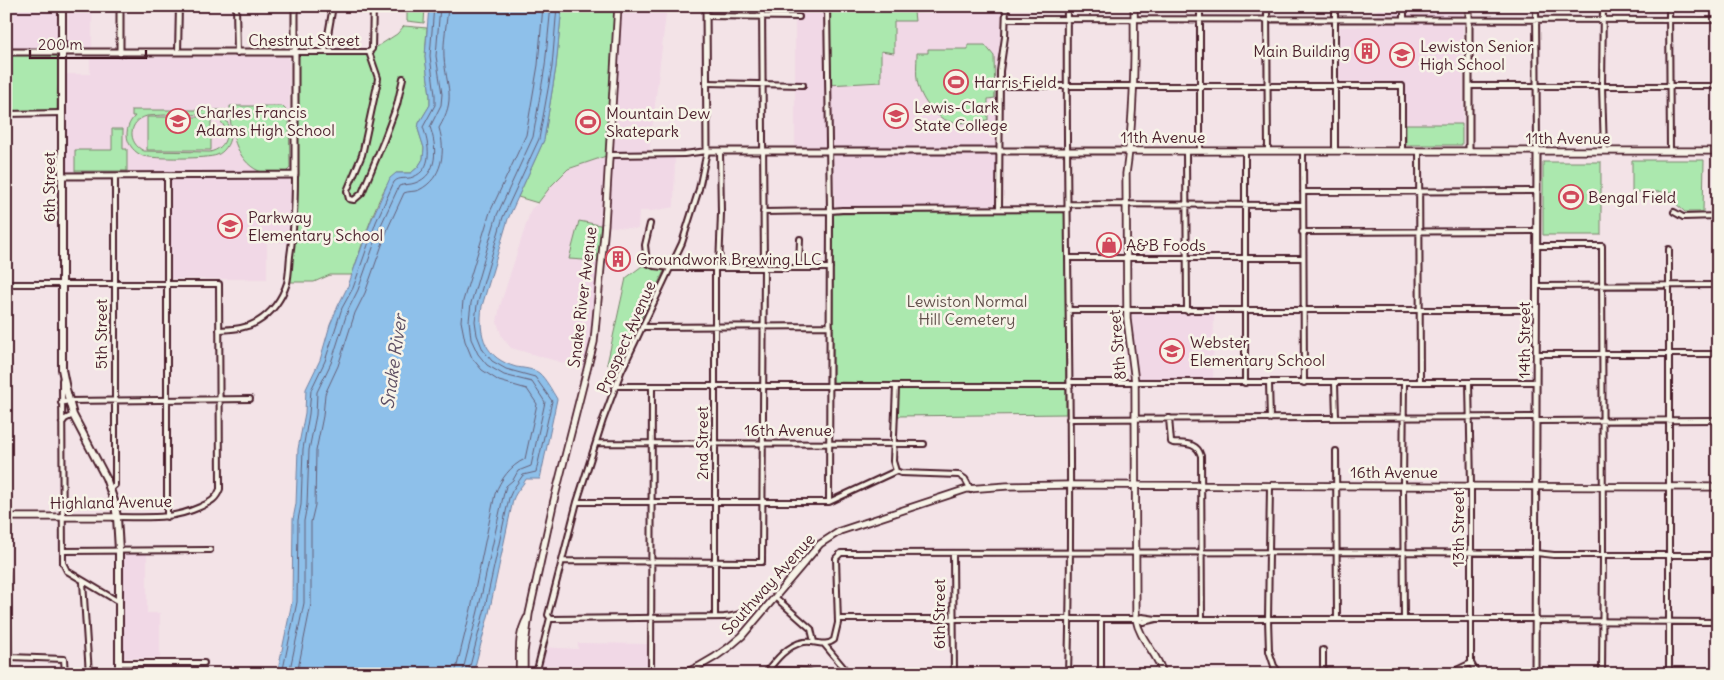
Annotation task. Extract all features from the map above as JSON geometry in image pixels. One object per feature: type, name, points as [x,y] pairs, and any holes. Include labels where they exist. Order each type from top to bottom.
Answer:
[{"type":"main road","name":"6th Street","points":[[62,6],[62,368],[68,401],[73,415],[98,462],[110,490],[117,517]]},
{"type":"main road","name":"Snake River Avenue","points":[[524,674],[524,652],[529,614],[554,500],[594,342],[601,268],[618,6]]},
{"type":"main road","name":"8th Street","points":[[1134,6],[1134,86],[1130,151],[1126,174],[1127,310],[1135,382],[1134,553],[1136,619],[1140,633],[1158,658],[1163,674]]},
{"type":"main road","name":"11th Avenue","points":[[1130,151],[1718,151]]},
{"type":"main road","name":"16th Avenue","points":[[1070,485],[1718,487]]},
{"type":"main road","name":"Southway Avenue","points":[[683,674],[704,665],[727,651],[820,544],[840,531],[933,500],[971,490],[1007,486],[1070,485]]},
{"type":"main road","name":"Highland Avenue","points":[[6,517],[117,517]]},
{"type":"main road","points":[[117,517],[119,550],[119,674]]},
{"type":"main road","name":"Snake River Avenue","points":[[519,674],[521,632],[529,614]]},
{"type":"street","points":[[120,6],[120,53]]},
{"type":"street","points":[[178,52],[179,6]]},
{"type":"street","points":[[236,6],[236,52]]},
{"type":"street","points":[[219,330],[242,328],[257,322],[273,308],[284,291],[287,282],[294,220],[295,6]]},
{"type":"street","points":[[325,52],[333,6]]},
{"type":"street","points":[[369,52],[372,50],[372,6]]},
{"type":"street","name":"Prospect Avenue","points":[[536,674],[550,618],[548,615],[577,502],[596,443],[621,372],[672,268],[689,225],[699,189],[706,151],[706,6]]},
{"type":"street","points":[[562,561],[762,562],[762,326],[764,267],[762,6]]},
{"type":"street","points":[[827,6],[830,211],[829,502]]},
{"type":"street","points":[[999,208],[1000,71],[1004,48],[1006,6]]},
{"type":"street","points":[[1067,6],[1066,151],[1070,310],[1068,674]]},
{"type":"street","points":[[1200,6],[1200,151]]},
{"type":"street","points":[[1268,6],[1268,151]]},
{"type":"street","points":[[1335,6],[1335,151]]},
{"type":"street","points":[[1404,6],[1404,19]]},
{"type":"street","points":[[1469,6],[1469,151]]},
{"type":"street","name":"14th Street","points":[[1535,674],[1537,486],[1536,6]]},
{"type":"street","points":[[1603,6],[1602,86],[1604,151]]},
{"type":"street","points":[[1670,6],[1670,151]]},
{"type":"street","points":[[706,16],[799,17]]},
{"type":"street","points":[[1006,19],[1468,18],[1718,20]]},
{"type":"street","name":"Chestnut Street","points":[[6,52],[369,52],[378,78],[378,85],[362,156],[347,191],[349,199],[354,200],[362,193],[397,105],[404,78]]},
{"type":"street","points":[[706,83],[803,85]]},
{"type":"street","points":[[1000,86],[1402,86],[1402,151]]},
{"type":"street","points":[[1469,86],[1718,86]]},
{"type":"street","points":[[6,114],[62,114]]},
{"type":"street","name":"11th Avenue","points":[[609,155],[684,154],[706,151],[1130,151]]},
{"type":"street","points":[[1186,151],[1187,311]]},
{"type":"street","points":[[1245,151],[1245,383]]},
{"type":"street","points":[[1303,151],[1304,383]]},
{"type":"street","points":[[1419,151],[1420,382]]},
{"type":"street","name":"2nd Street","points":[[715,617],[715,326],[721,214],[720,152]]},
{"type":"street","points":[[167,175],[167,517]]},
{"type":"street","points":[[62,176],[295,175]]},
{"type":"street","name":"5th Street","points":[[110,490],[115,485],[115,176]]},
{"type":"street","points":[[1303,192],[1536,192]]},
{"type":"street","points":[[763,212],[1068,207],[1127,204],[1302,205]]},
{"type":"street","points":[[1674,212],[1683,217],[1718,216]]},
{"type":"street","points":[[650,224],[645,245],[647,263],[654,266],[672,268],[830,268]]},
{"type":"street","points":[[1302,232],[1536,231]]},
{"type":"street","points":[[800,239],[800,268]]},
{"type":"street","points":[[1536,246],[1602,246],[1602,674]]},
{"type":"street","points":[[1669,249],[1669,674]]},
{"type":"street","points":[[1069,258],[1303,258]]},
{"type":"street","points":[[6,284],[219,284],[220,400]]},
{"type":"street","points":[[1536,286],[1718,285]]},
{"type":"street","points":[[1070,310],[1536,310]]},
{"type":"street","points":[[642,327],[830,326]]},
{"type":"street","points":[[1536,354],[1718,354]]},
{"type":"street","name":"6th Street","points":[[62,368],[64,567],[83,582],[119,602]]},
{"type":"street","points":[[617,386],[896,386],[1135,382],[1536,382]]},
{"type":"street","points":[[1404,382],[1402,486],[1404,619]]},
{"type":"street","name":"13th Street","points":[[1470,382],[1471,663],[1477,674]]},
{"type":"street","points":[[1269,383],[1270,419]]},
{"type":"street","points":[[1336,383],[1336,418]]},
{"type":"street","points":[[652,386],[652,674]]},
{"type":"street","points":[[896,386],[894,444],[896,471]]},
{"type":"street","points":[[61,403],[68,401],[115,400],[250,400]]},
{"type":"street","name":"Highland Avenue","points":[[117,517],[167,517],[179,515],[212,501],[218,496],[220,490],[220,400]]},
{"type":"street","points":[[62,423],[65,418],[73,415]]},
{"type":"street","points":[[1069,419],[1469,417],[1602,421],[1718,420]]},
{"type":"street","points":[[1170,418],[1171,442],[1173,444],[1193,445],[1200,452],[1202,485],[1202,619]]},
{"type":"street","name":"16th Avenue","points":[[596,443],[924,444]]},
{"type":"street","points":[[1336,451],[1336,619]]},
{"type":"street","points":[[577,502],[829,502],[896,471],[901,473],[958,475],[965,479],[971,490]]},
{"type":"street","points":[[1270,486],[1268,619],[1270,657],[1280,674]]},
{"type":"street","points":[[63,551],[210,550]]},
{"type":"street","points":[[766,672],[781,655],[795,645],[804,642],[829,644],[834,640],[838,619],[836,558],[841,553],[1470,552],[1554,555],[1718,555]]},
{"type":"street","name":"6th Street","points":[[954,554],[954,674]]},
{"type":"street","points":[[6,572],[10,674]]},
{"type":"street","points":[[83,582],[89,674]]},
{"type":"street","points":[[775,597],[811,628],[814,642]]},
{"type":"street","points":[[550,618],[715,617],[740,614],[750,607],[754,601]]},
{"type":"street","points":[[838,619],[1136,619],[1143,622],[1156,619],[1471,619],[1716,622]]},
{"type":"street","points":[[1101,619],[1101,674]]},
{"type":"street","points":[[824,644],[849,674]]},
{"type":"street","points":[[1323,650],[1323,674]]},
{"type":"street","points":[[10,657],[64,659],[65,674]]},
{"type":"street","points":[[120,663],[204,663]]},
{"type":"street","points":[[1448,674],[1471,663]]},
{"type":"street","points":[[766,672],[806,671],[816,674]]},
{"type":"shaded area","points":[[6,6],[57,6],[57,45],[68,45],[68,6],[92,6],[92,52],[6,52]]},
{"type":"shaded area","points":[[618,6],[667,6],[649,154],[675,154],[674,207],[639,211],[638,229],[605,226],[588,370],[511,348],[502,337],[497,322],[500,306],[531,209],[568,169],[609,155]]},
{"type":"shaded area","name":"Lewis-Clark State College","points":[[795,6],[1002,6],[1001,40],[996,69],[996,205],[835,208],[833,147],[795,148]]},
{"type":"shaded area","name":"Lewiston Senior High School","points":[[1377,6],[1463,6],[1463,145],[1406,145],[1404,82],[1339,82],[1340,27],[1377,26]]},
{"type":"shaded area","name":"Charles Francis Adams High School","points":[[90,57],[287,57],[289,59],[290,168],[286,172],[67,172],[66,74],[90,74]]},
{"type":"shaded area","name":"Parkway Elementary School","points":[[289,179],[291,184],[291,210],[289,243],[267,242],[267,279],[171,279],[171,180]]},
{"type":"shaded area","name":"Webster Elementary School","points":[[1127,310],[1214,310],[1213,382],[1135,382]]},
{"type":"shaded area","points":[[123,554],[147,554],[147,613],[160,613],[160,658],[123,658]]},
{"type":"shaded area","points":[[578,643],[651,644],[650,674],[536,674],[542,647],[578,649]]},
{"type":"green space","points":[[407,6],[425,6],[424,23],[407,21]]},
{"type":"green space","points":[[562,6],[615,6],[610,77],[614,77],[609,155],[568,169],[538,203],[518,197],[544,140],[556,67]]},
{"type":"green space","points":[[828,6],[1006,6],[1006,8],[914,12],[915,21],[894,21],[894,53],[881,51],[881,82],[828,85]]},
{"type":"green space","points":[[404,26],[427,28],[425,57],[430,105],[419,123],[418,129],[424,148],[423,159],[411,173],[396,173],[383,192],[352,275],[330,275],[314,282],[287,282],[292,242],[295,52],[369,52],[397,34]]},
{"type":"green space","name":"Harris Field","points":[[968,45],[985,45],[994,56],[995,98],[988,99],[988,120],[961,123],[950,122],[938,116],[928,106],[921,94],[916,70],[917,53],[928,53],[928,49],[968,49]]},
{"type":"green space","points":[[6,55],[58,56],[57,114],[6,114]]},
{"type":"green space","points":[[230,106],[282,106],[289,113],[290,168],[286,172],[262,172],[245,160],[239,152],[233,134]]},
{"type":"green space","points":[[132,110],[225,110],[225,116],[222,116],[230,128],[229,140],[222,152],[217,155],[180,158],[143,156],[132,148],[127,138],[128,127],[135,116],[132,116]],"holes":[[[192,115],[214,117],[223,125],[226,136],[221,147],[210,152],[144,151],[135,143],[132,138],[132,132],[136,122],[147,116]]]},
{"type":"green space","points":[[147,117],[211,117],[211,150],[147,150]]},
{"type":"green space","points":[[1406,124],[1462,124],[1462,145],[1406,145]]},
{"type":"green space","points":[[112,129],[123,129],[123,149],[127,149],[127,171],[75,171],[75,150],[112,150]]},
{"type":"green space","points":[[1632,160],[1704,160],[1703,212],[1685,212],[1674,202],[1674,192],[1632,192]]},
{"type":"green space","points":[[1543,162],[1601,162],[1601,235],[1543,235]]},
{"type":"green space","name":"Lewiston Normal Hill Cemetery","points":[[1065,212],[1066,414],[898,416],[899,383],[833,382],[833,214]]},
{"type":"green space","points":[[579,221],[605,226],[598,261],[569,259]]},
{"type":"green space","points":[[642,266],[666,267],[617,368],[607,364],[626,278]]},
{"type":"green space","points":[[1256,670],[1273,671],[1278,674],[1214,674]]},
{"type":"water","name":"Snake River","points":[[429,6],[562,6],[556,67],[544,140],[508,219],[482,306],[481,317],[483,336],[491,352],[505,363],[539,373],[557,399],[540,479],[526,479],[513,500],[489,613],[473,674],[277,674],[292,602],[293,519],[296,504],[298,449],[305,413],[306,389],[320,360],[330,325],[348,286],[371,221],[390,178],[396,173],[411,173],[423,159],[424,148],[418,129],[419,123],[430,105],[425,57]]},
{"type":"place","name":"Main Building","points":[[1367,51]]},
{"type":"place","name":"Lewiston Senior High School","points":[[1402,55]]},
{"type":"place","name":"Harris Field","points":[[956,82]]},
{"type":"place","name":"Lewis-Clark State College","points":[[896,116]]},
{"type":"place","name":"Charles Francis Adams High School","points":[[178,121]]},
{"type":"place","name":"Mountain Dew Skatepark","points":[[588,122]]},
{"type":"place","name":"Bengal Field","points":[[1571,197]]},
{"type":"place","name":"Parkway Elementary School","points":[[230,226]]},
{"type":"place","name":"A&B Foods","points":[[1109,245]]},
{"type":"place","name":"Groundwork Brewing LLC","points":[[618,259]]},
{"type":"place","name":"Webster Elementary School","points":[[1172,351]]}]
